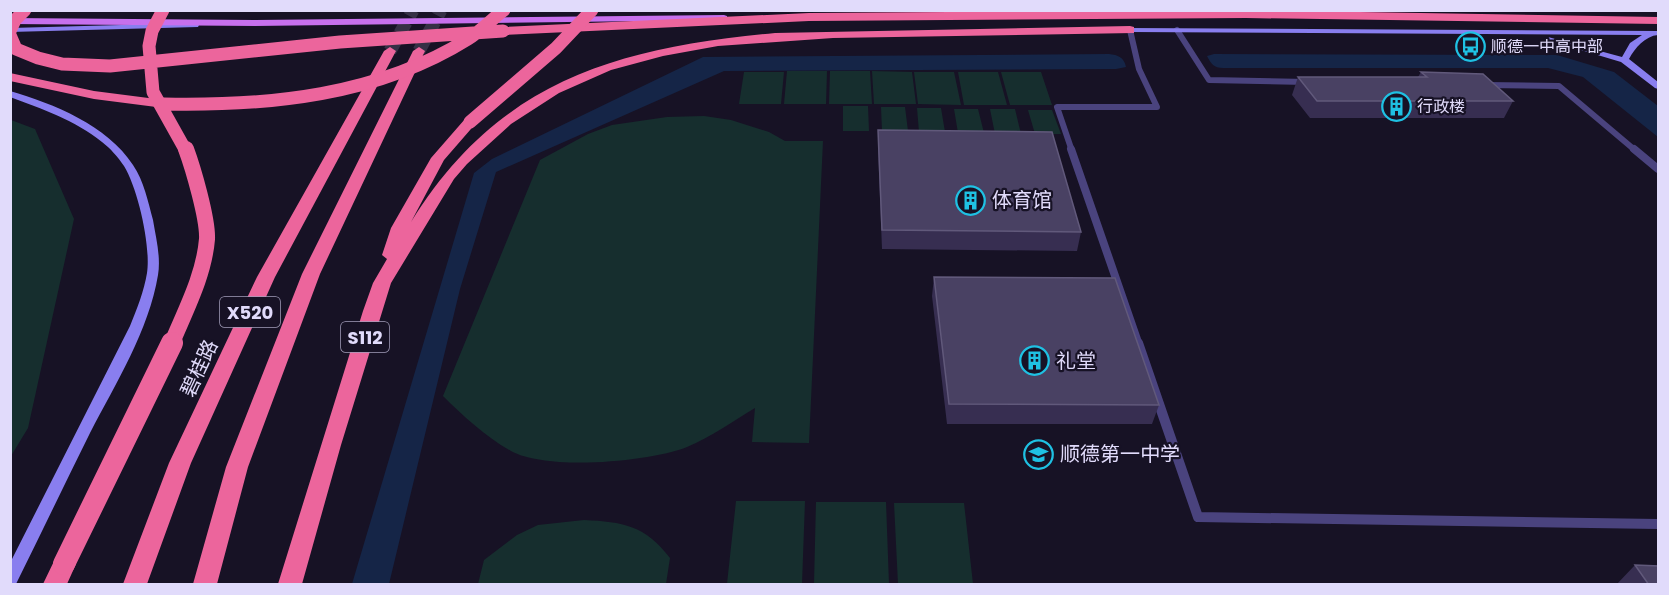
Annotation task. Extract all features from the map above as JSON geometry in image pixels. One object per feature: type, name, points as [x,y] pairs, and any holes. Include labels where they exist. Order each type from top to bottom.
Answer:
[{"type":"highway","points":[[25,10],[15,21],[10,32],[16,49],[28,55],[64,64],[94,66],[167,61],[318,44],[503,31],[809,17],[1246,14],[1659,21]]},
{"type":"highway","points":[[59,574],[164,362],[199,276],[207,238],[194,170],[184,145],[153,92],[149,46],[152,31],[163,10]]},
{"type":"highway","points":[[10,76],[94,95],[164,104],[210,106],[277,102],[343,90],[396,74],[452,51],[504,10]]},
{"type":"highway","points":[[382,283],[399,228],[414,197],[438,158],[470,122],[556,48],[592,10]]},
{"type":"highway","points":[[615,26],[1086,26],[1130,30]]},
{"type":"highway","name":"S112","points":[[290,585],[338,418],[382,283],[430,203],[461,161],[503,123],[526,106],[576,80],[608,67],[659,52],[723,40],[862,33],[1130,30]]},
{"type":"highway","name":"碧桂路","points":[[135,585],[180,463],[266,277],[390,51]]},
{"type":"highway","name":"X520","points":[[205,585],[237,467],[311,274],[419,51]]},
{"type":"main road","points":[[95,21],[386,16],[401,10]]},
{"type":"main road","points":[[430,10],[433,15],[442,19],[458,21]]},
{"type":"main road","points":[[10,21],[255,23],[809,17]]},
{"type":"street","points":[[10,32],[255,23]]},
{"type":"street","points":[[1130,30],[1655,33]]},
{"type":"street","points":[[1523,33],[1589,48],[1624,60],[1659,86]]},
{"type":"street","points":[[1624,60],[1633,45],[1655,33]]},
{"type":"street","points":[[10,94],[81,123],[110,146],[129,167],[152,239],[153,271],[141,310],[116,368],[10,581]]},
{"type":"lane","points":[[1130,30],[1139,69],[1157,107],[1057,107],[1198,517],[1659,524]]},
{"type":"lane","points":[[1177,30],[1209,80],[1314,82]]},
{"type":"lane","points":[[1478,85],[1559,86],[1659,169]]},
{"type":"green space","points":[[787,71],[827,71],[826,104],[784,104]]},
{"type":"green space","points":[[830,71],[870,71],[872,104],[829,104]]},
{"type":"green space","points":[[872,71],[912,72],[916,104],[874,104]]},
{"type":"green space","points":[[744,72],[784,72],[781,104],[739,104]]},
{"type":"green space","points":[[914,72],[954,72],[961,105],[918,104]]},
{"type":"green space","points":[[958,72],[998,72],[1007,105],[964,105]]},
{"type":"green space","points":[[1001,72],[1041,72],[1052,105],[1010,105]]},
{"type":"green space","points":[[843,106],[868,106],[869,131],[843,131]]},
{"type":"green space","points":[[881,107],[905,107],[908,131],[882,131]]},
{"type":"green space","points":[[917,108],[941,108],[945,132],[919,132]]},
{"type":"green space","points":[[954,109],[978,109],[984,133],[958,133]]},
{"type":"green space","points":[[990,109],[1015,109],[1021,134],[995,134]]},
{"type":"green space","points":[[1028,110],[1052,110],[1061,134],[1035,134]]},
{"type":"green space","points":[[704,116],[731,120],[769,132],[785,141],[823,141],[809,443],[752,442],[755,408],[696,443],[649,457],[598,462],[548,461],[511,451],[475,426],[443,396],[540,160],[588,134],[612,125],[667,117]]},
{"type":"green space","points":[[11,120],[35,129],[74,219],[28,428],[11,456]]},
{"type":"green space","points":[[736,501],[805,501],[802,584],[727,584]]},
{"type":"green space","points":[[816,502],[886,502],[889,584],[814,584]]},
{"type":"green space","points":[[894,503],[964,503],[973,584],[898,584]]},
{"type":"green space","points":[[584,520],[622,524],[652,538],[670,558],[666,584],[478,584],[484,560],[517,535],[538,525]]},
{"type":"water","points":[[1109,54],[1120,57],[1126,67],[1116,69],[724,71],[496,172],[460,289],[389,584],[352,584],[474,173],[492,159],[703,57]]},
{"type":"water","points":[[1214,54],[1557,55],[1614,72],[1658,106],[1658,137],[1583,77],[1548,68],[1220,68],[1215,66],[1207,56]]},
{"type":"building","points":[[1421,72],[1483,74],[1513,101],[1317,101],[1298,77],[1427,77]]},
{"type":"building","name":"体育馆","points":[[878,130],[1052,132],[1081,232],[882,230]]},
{"type":"building","name":"礼堂","points":[[934,277],[1115,278],[1159,405],[949,404]]},
{"type":"building","points":[[1635,565],[1659,566],[1659,585],[1649,585]]},
{"type":"tunnel","points":[[390,51],[413,10]]},
{"type":"tunnel","points":[[419,51],[441,10]]},
{"type":"place","name":"顺德一中高中部","points":[[1470,46]]},
{"type":"place","name":"行政楼","points":[[1396,106]]},
{"type":"place","name":"体育馆","points":[[971,200]]},
{"type":"place","name":"礼堂","points":[[1035,361]]},
{"type":"place","name":"顺德第一中学","points":[[1039,454]]}]
